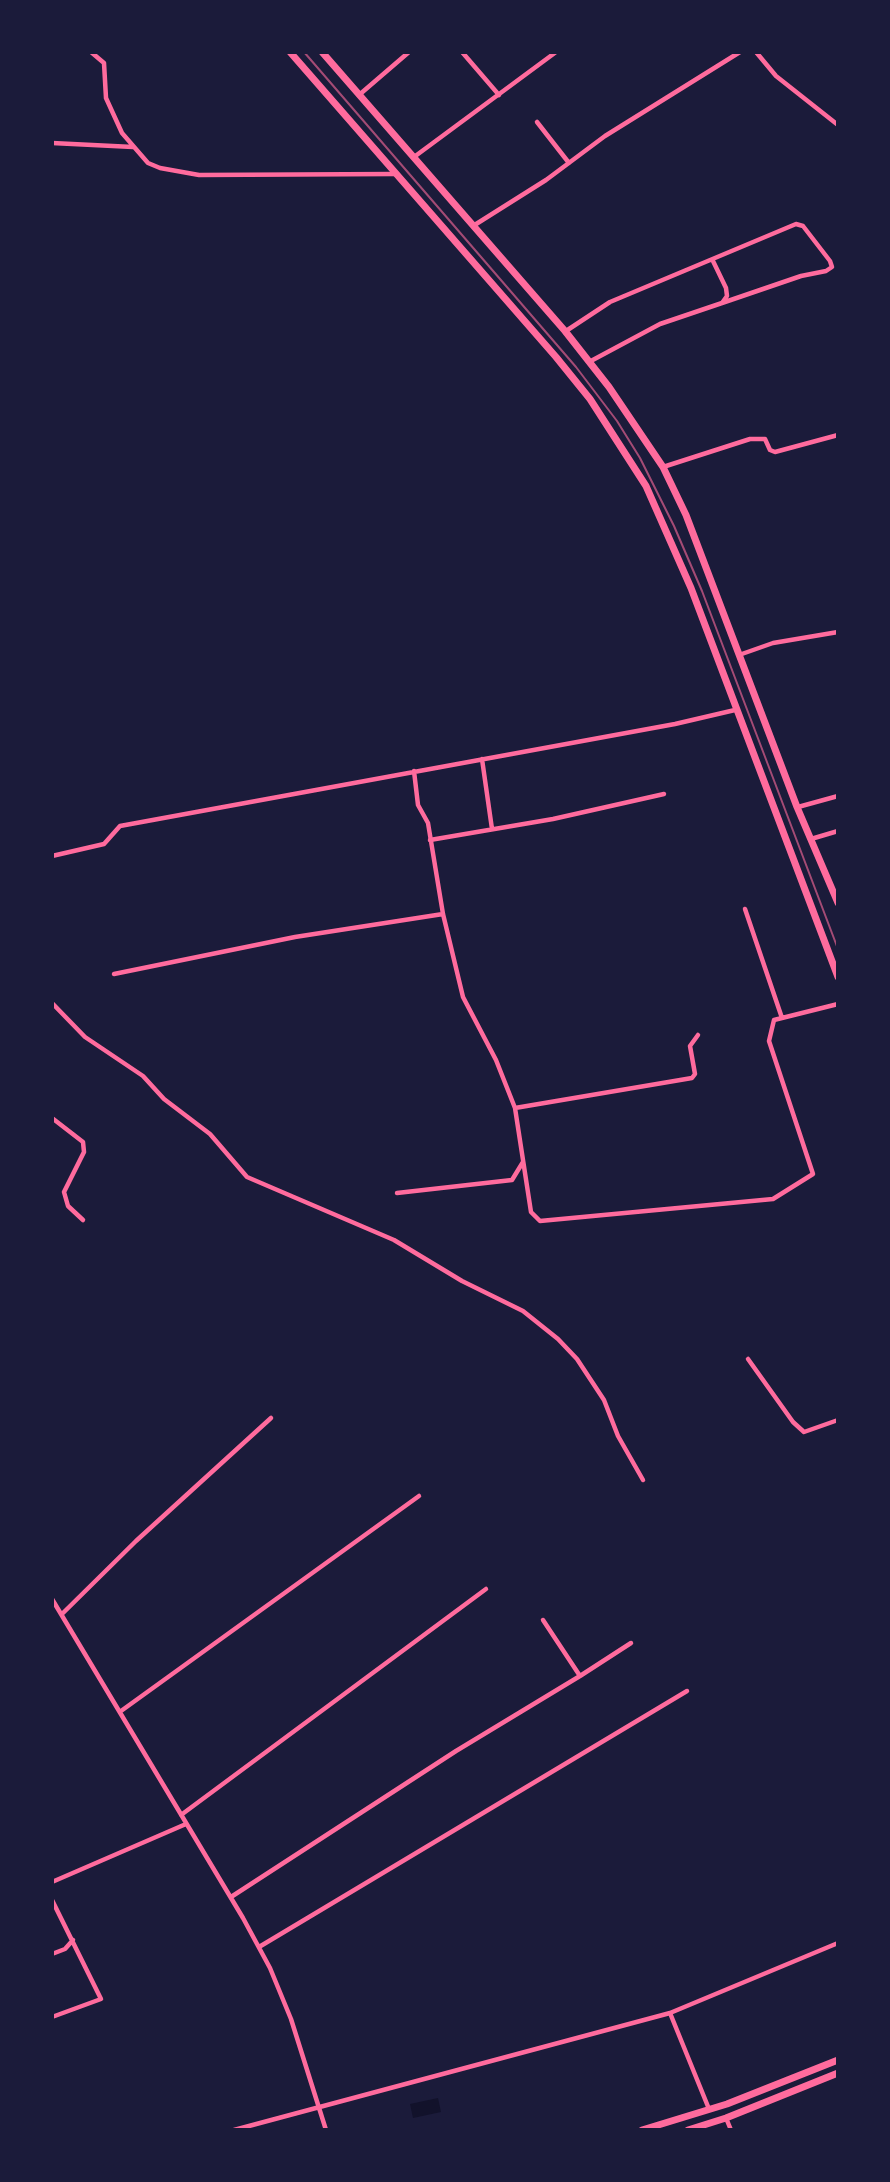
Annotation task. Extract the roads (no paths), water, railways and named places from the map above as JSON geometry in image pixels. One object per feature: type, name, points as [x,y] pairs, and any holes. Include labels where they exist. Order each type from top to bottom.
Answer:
[{"type":"main road","points":[[289,52],[556,357],[617,437],[670,533],[838,977]]},
{"type":"main road","points":[[322,52],[565,331],[663,467],[686,515],[797,807],[838,903]]},
{"type":"main road","points":[[642,2130],[709,2110],[838,2060]]},
{"type":"main road","points":[[688,2130],[726,2119],[838,2073]]},
{"type":"street","points":[[91,52],[104,63],[106,98],[122,133],[148,163],[160,168],[200,175],[395,174]]},
{"type":"street","points":[[359,95],[409,52]]},
{"type":"street","points":[[462,52],[499,95]]},
{"type":"street","points":[[413,157],[556,52]]},
{"type":"street","points":[[473,226],[605,136],[740,52]]},
{"type":"street","points":[[756,52],[776,76],[838,125]]},
{"type":"street","points":[[537,122],[569,163]]},
{"type":"street","points":[[52,143],[134,147]]},
{"type":"street","points":[[565,331],[610,302],[796,224],[803,226],[830,261],[832,267],[826,271],[801,276],[660,324],[589,362]]},
{"type":"street","points":[[713,261],[726,288],[727,296],[722,303]]},
{"type":"street","points":[[663,467],[750,439],[765,439],[770,450],[775,452],[838,435]]},
{"type":"street","points":[[738,655],[773,643],[838,632]]},
{"type":"street","points":[[52,856],[104,844],[120,826],[675,724],[735,710]]},
{"type":"street","points":[[482,759],[492,829]]},
{"type":"street","points":[[414,771],[418,805],[428,823],[443,914],[463,997],[496,1060],[515,1108],[531,1212],[540,1221],[773,1199],[813,1174],[769,1041],[774,1020],[838,1004]]},
{"type":"street","points":[[430,840],[553,819],[664,794]]},
{"type":"street","points":[[797,807],[838,796]]},
{"type":"street","points":[[810,839],[838,831]]},
{"type":"street","points":[[745,909],[782,1018]]},
{"type":"street","points":[[114,974],[295,937],[443,914]]},
{"type":"street","points":[[52,1003],[85,1037],[143,1076],[163,1099],[210,1134],[247,1177],[394,1240],[462,1281],[523,1311],[558,1339],[577,1359],[604,1400],[618,1436],[643,1480]]},
{"type":"street","points":[[515,1108],[692,1078],[695,1074],[690,1046],[698,1035]]},
{"type":"street","points":[[52,1118],[83,1142],[84,1152],[64,1192],[68,1206],[83,1220]]},
{"type":"street","points":[[397,1194],[512,1180],[523,1161]]},
{"type":"street","points":[[748,1359],[793,1422],[804,1432],[838,1420]]},
{"type":"street","points":[[62,1614],[136,1541],[271,1418]]},
{"type":"street","points":[[121,1711],[419,1496]]},
{"type":"street","points":[[181,1815],[486,1589]]},
{"type":"street","points":[[52,1599],[259,1947],[290,2019],[326,2130]]},
{"type":"street","points":[[543,1619],[580,1676]]},
{"type":"street","points":[[231,1897],[437,1763],[631,1643]]},
{"type":"street","points":[[259,1947],[687,1691]]},
{"type":"street","points":[[52,1882],[186,1824]]},
{"type":"street","points":[[52,1900],[101,1999],[52,2017]]},
{"type":"street","points":[[52,1954],[65,1948],[73,1940]]},
{"type":"street","points":[[234,2130],[670,2013],[838,1943]]},
{"type":"street","points":[[670,2013],[709,2110]]},
{"type":"street","points":[[726,2119],[731,2130]]},
{"type":"tram line","points":[[304,52],[576,367],[617,421],[640,458],[702,591],[838,949]]}]
